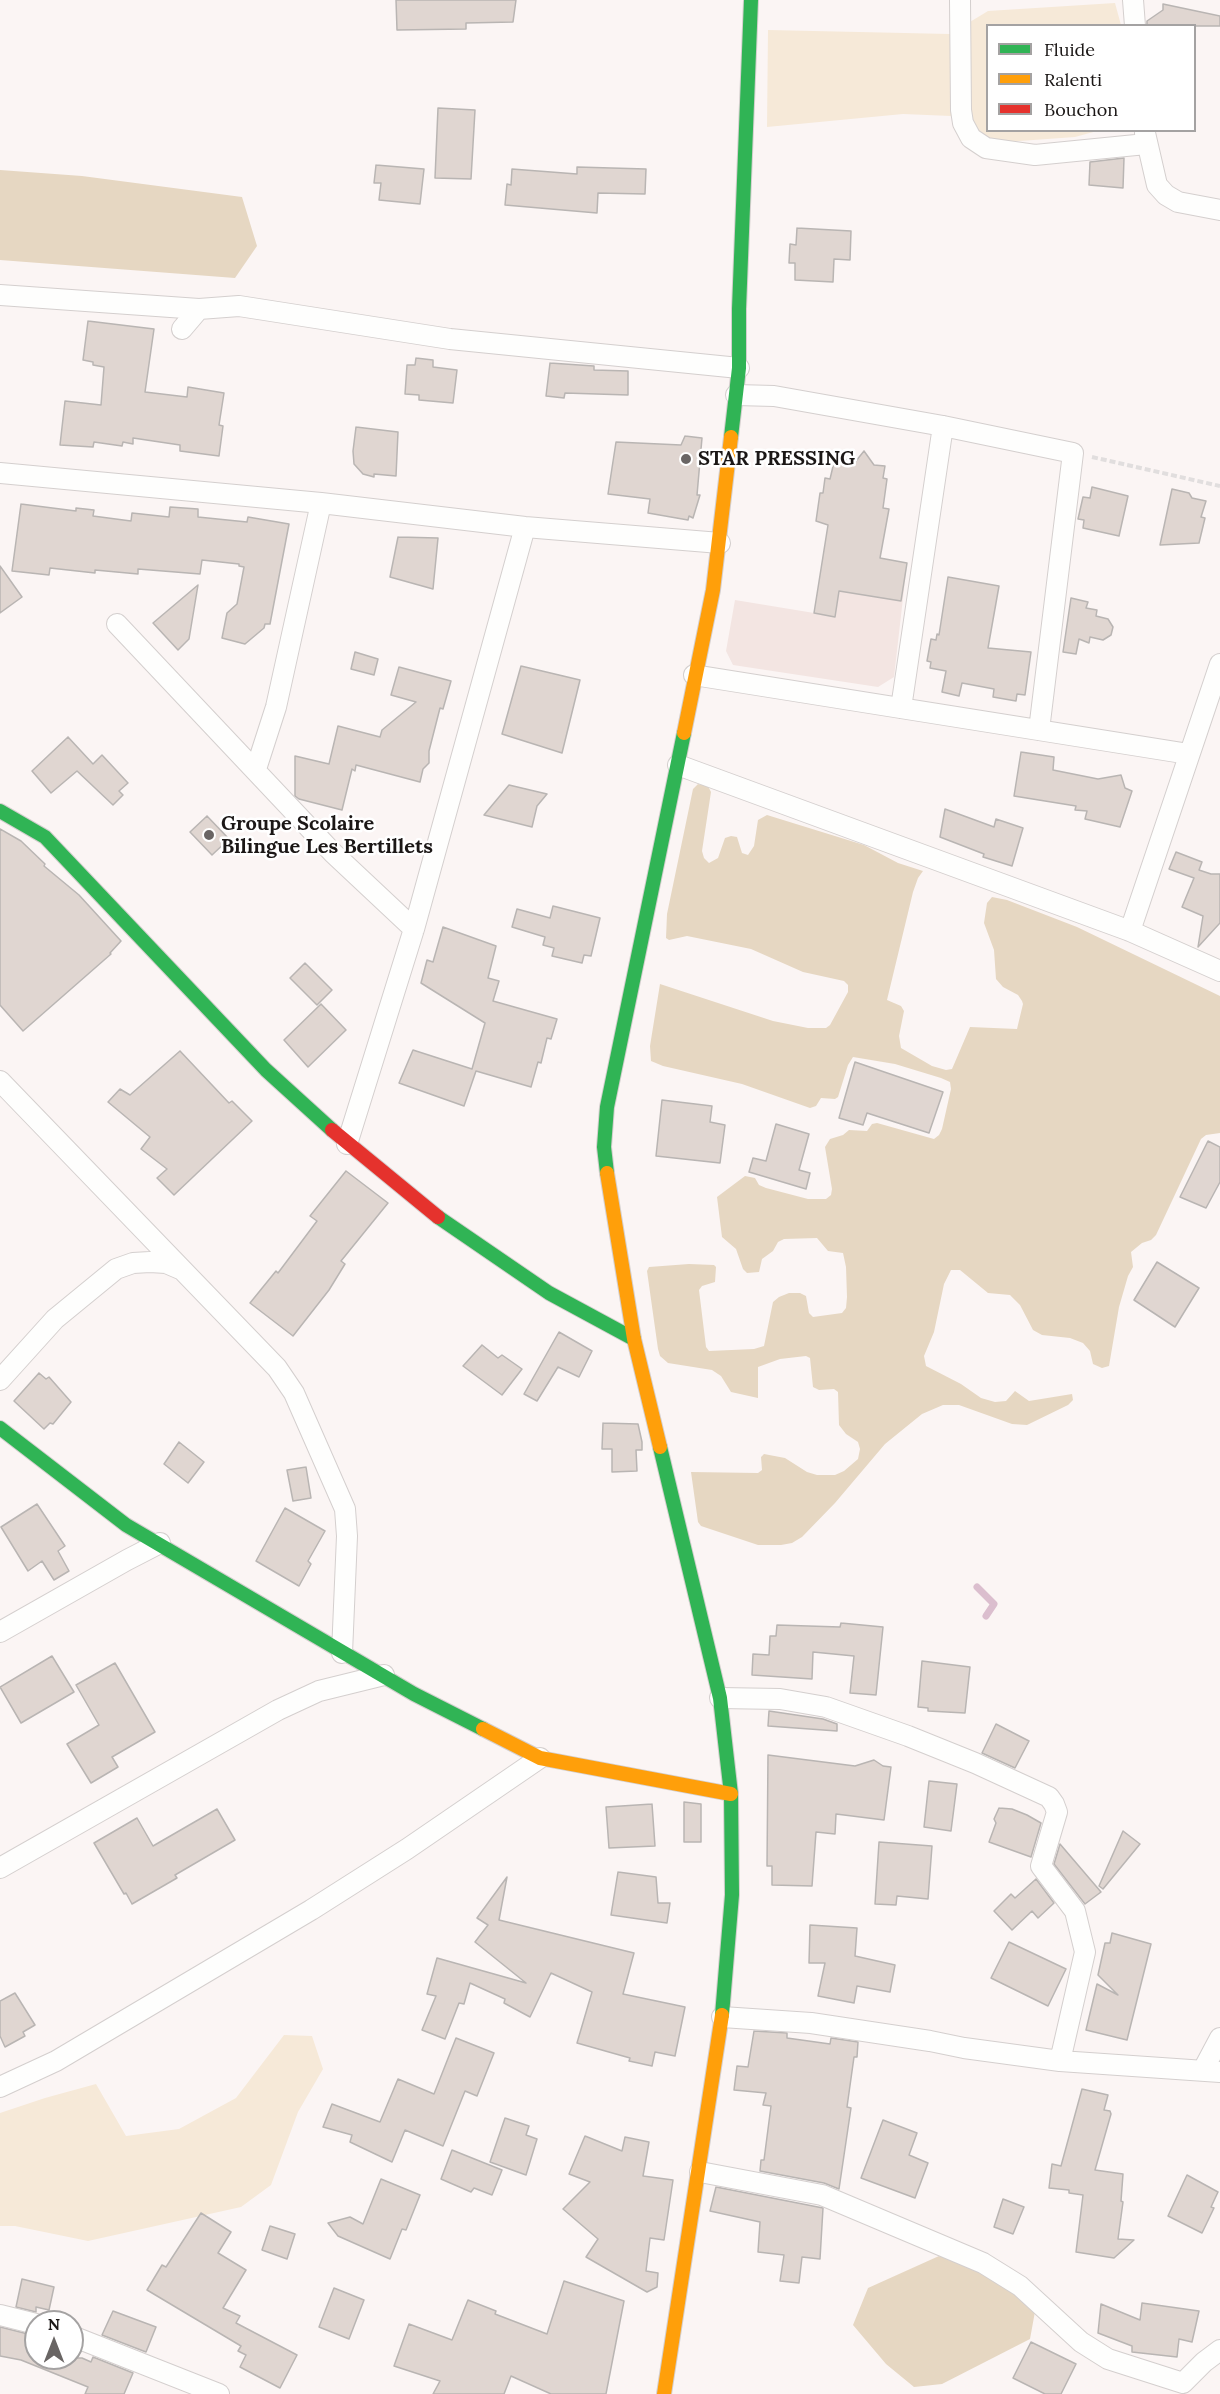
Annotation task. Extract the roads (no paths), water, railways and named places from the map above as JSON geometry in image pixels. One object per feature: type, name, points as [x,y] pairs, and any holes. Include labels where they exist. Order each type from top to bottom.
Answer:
[{"type":"main road","points":[[664,2394],[723,2017],[732,1895],[731,1794],[720,1698],[634,1339],[604,1147],[607,1107],[678,765],[694,675],[713,590],[720,543],[739,368],[739,309],[751,0]]},
{"type":"main road","points":[[0,810],[45,837],[266,1070],[347,1144],[447,1224],[549,1293],[634,1339]]},
{"type":"main road","points":[[0,1428],[126,1525],[414,1694],[540,1758],[731,1794]]},
{"type":"street","points":[[960,0],[961,110],[963,123],[971,138],[986,148],[1035,155],[1146,137],[1157,185],[1166,195],[1178,202],[1220,210]]},
{"type":"street","points":[[1133,0],[1135,24]]},
{"type":"street","points":[[0,295],[199,309],[239,306],[450,339],[739,368]]},
{"type":"street","points":[[182,329],[199,309]]},
{"type":"street","points":[[736,395],[774,396],[943,426],[1073,453],[1039,730]]},
{"type":"street","points":[[901,708],[943,426]]},
{"type":"street","points":[[0,472],[321,503],[525,526],[720,543]]},
{"type":"street","points":[[256,769],[276,707],[321,503]]},
{"type":"street","points":[[347,1144],[414,929],[525,526]]},
{"type":"street","points":[[117,624],[256,769],[333,854],[414,929]]},
{"type":"street","points":[[1130,932],[1220,664]]},
{"type":"street","points":[[694,675],[1189,754]]},
{"type":"street","points":[[678,765],[1130,932],[1220,971]]},
{"type":"street","points":[[0,1081],[277,1368],[294,1393],[345,1509],[347,1536],[342,1653]]},
{"type":"street","points":[[0,1380],[55,1319],[117,1269],[133,1263],[150,1262],[166,1263],[183,1270]]},
{"type":"street","points":[[0,1632],[160,1543]]},
{"type":"street","points":[[0,1868],[279,1710],[319,1691],[384,1675]]},
{"type":"street","points":[[720,1698],[780,1699],[826,1707],[975,1763],[1049,1797],[1057,1812],[1041,1866],[1075,1911],[1084,1952],[1060,2061]]},
{"type":"street","points":[[0,2086],[57,2061],[311,1910],[407,1849],[540,1758]]},
{"type":"street","points":[[723,2017],[811,2024],[1060,2061],[1212,2071],[1220,2038]]},
{"type":"street","points":[[700,2172],[822,2196],[982,2263],[1020,2286],[1081,2342],[1094,2351],[1108,2359],[1184,2389],[1204,2362],[1220,2350]]},
{"type":"street","points":[[0,2315],[24,2321]]},
{"type":"street","points":[[84,2341],[219,2394]]},
{"type":"waterway","points":[[977,1587],[994,1604],[986,1616]]},
{"type":"place","name":"STAR PRESSING","points":[[686,459]]},
{"type":"place","name":"Groupe Scolaire Bilingue Les Bertillets","points":[[209,835]]}]
